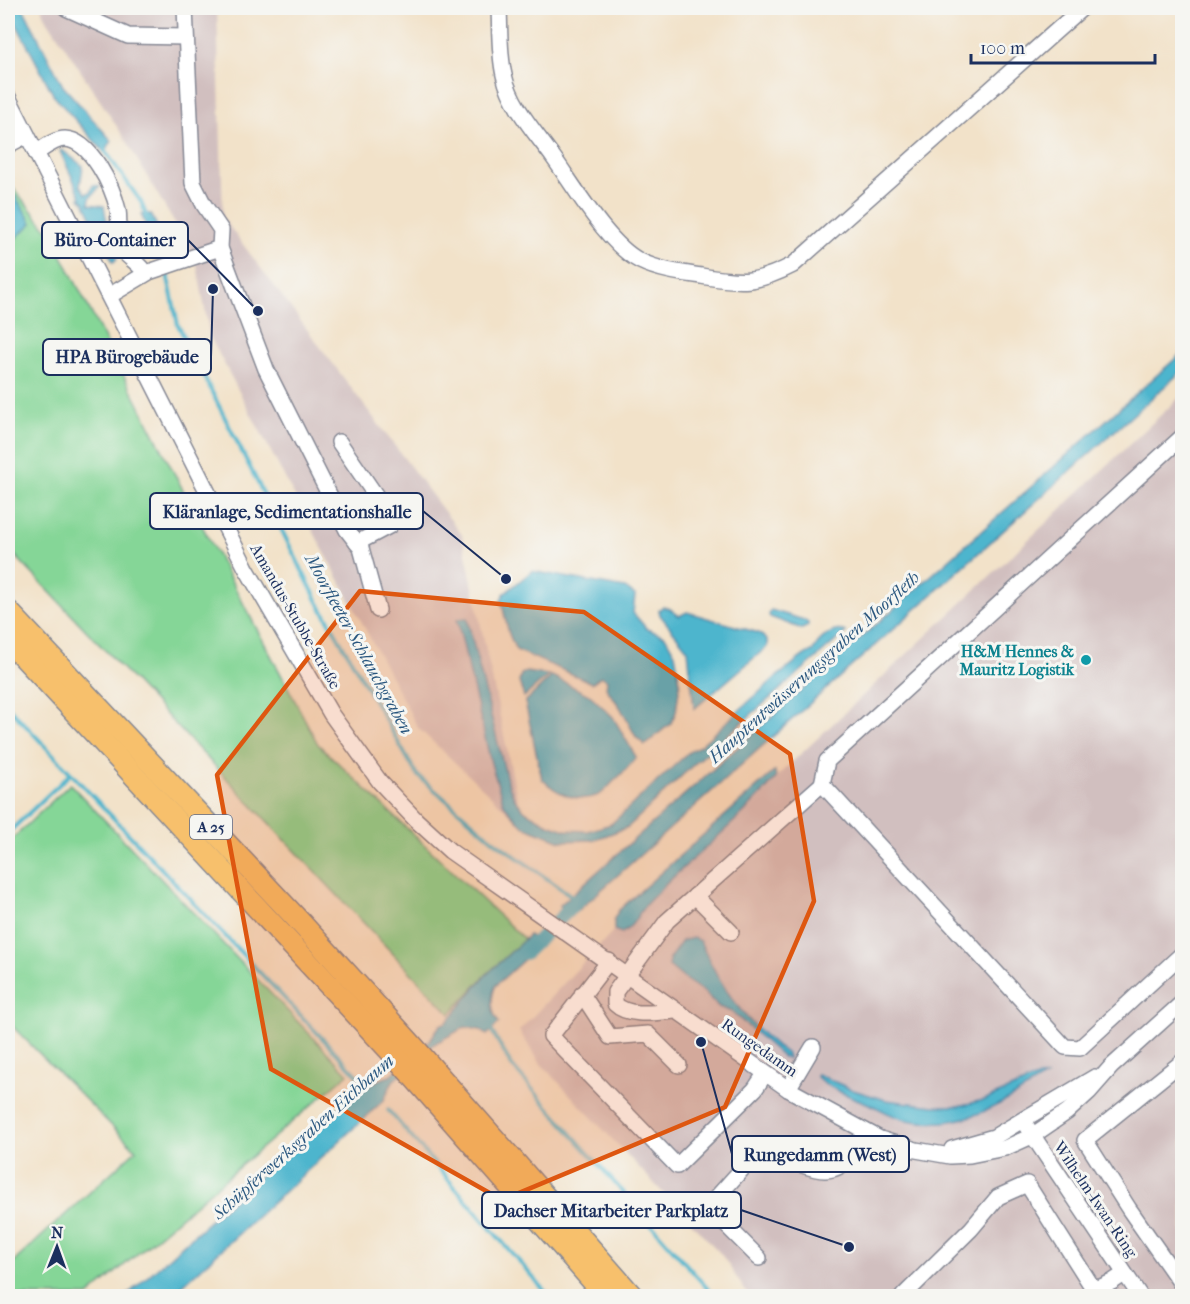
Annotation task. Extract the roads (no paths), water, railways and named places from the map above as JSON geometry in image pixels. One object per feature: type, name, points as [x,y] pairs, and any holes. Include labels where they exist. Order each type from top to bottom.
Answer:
[{"type":"highway","name":"A 25","points":[[8,611],[283,904],[606,1296]]},
{"type":"highway","name":"A 25","points":[[8,640],[405,1051]]},
{"type":"highway","name":"A 25","points":[[420,1069],[632,1296]]},
{"type":"street","points":[[66,8],[128,36],[185,37]]},
{"type":"street","points":[[185,8],[193,183],[204,205],[221,230],[220,248],[266,369],[347,530],[361,548],[378,610]]},
{"type":"street","points":[[499,8],[504,76],[517,106],[604,228],[623,249],[640,261],[671,271],[734,282],[759,280],[793,265],[1082,8]]},
{"type":"street","name":"Amandus-Stubbe-Straße","points":[[8,97],[246,568],[330,714],[380,782],[450,851],[586,945]]},
{"type":"street","points":[[8,145],[27,135]]},
{"type":"street","points":[[36,153],[58,140],[67,139],[76,142],[90,153],[112,191],[118,211],[119,242],[122,250],[149,272]]},
{"type":"street","points":[[109,296],[149,272],[220,248]]},
{"type":"street","points":[[676,1011],[634,1012],[619,1007],[614,1001],[615,992],[668,921],[822,784],[826,761],[1182,437]]},
{"type":"street","points":[[339,442],[385,509],[390,520],[389,526],[357,543]]},
{"type":"street","points":[[822,784],[1065,1047],[1080,1048],[1182,954]]},
{"type":"street","points":[[695,896],[730,932]]},
{"type":"street","name":"Rungedamm","points":[[586,945],[788,1089],[864,1131],[896,1145],[950,1156],[970,1155],[1005,1148],[1032,1136],[1067,1112],[1111,1067],[1182,1003]]},
{"type":"street","points":[[609,962],[551,1036],[677,1166],[755,1089],[765,1074]]},
{"type":"street","points":[[582,994],[610,1037],[648,1034],[679,1065]]},
{"type":"street","points":[[788,1089],[813,1047]]},
{"type":"street","points":[[1179,1282],[1128,1209],[1085,1140],[1182,1062]]},
{"type":"street","name":"Rungedamm","points":[[928,1151],[949,1149],[994,1137],[1111,1067]]},
{"type":"street","name":"Wilhelm-Iwan-Ring","points":[[1023,1121],[1140,1296]]},
{"type":"street","points":[[759,1258],[708,1207],[752,1158],[761,1155],[772,1156],[808,1168],[826,1170],[840,1165],[852,1156],[857,1150],[864,1131]]},
{"type":"street","points":[[903,1296],[971,1229],[998,1197],[1027,1184],[1096,1293],[1124,1274]]},
{"type":"water","points":[[8,8],[23,8],[63,86],[112,141],[104,152],[54,96]]},
{"type":"water","points":[[62,150],[83,166],[80,186],[86,194],[90,192],[93,185],[100,186],[90,198],[89,204],[104,206],[107,223],[105,237],[117,259],[113,262],[80,198],[60,151]]},
{"type":"water","points":[[15,196],[32,223],[8,245],[8,204]]},
{"type":"water","points":[[141,214],[151,214],[163,239],[168,259],[160,260]]},
{"type":"water","points":[[1182,353],[1182,371],[580,909],[571,915],[559,906]]},
{"type":"water","points":[[532,571],[625,588],[635,595],[633,613],[647,629],[665,636],[675,654],[680,682],[676,712],[671,723],[645,745],[636,737],[620,707],[606,688],[607,680],[601,676],[592,683],[516,650],[509,634],[501,600],[504,594]]},
{"type":"water","points":[[662,607],[669,608],[679,616],[687,612],[759,633],[767,640],[767,647],[694,709],[688,650],[660,615],[659,610]]},
{"type":"water","points":[[771,610],[804,620],[808,626],[802,629],[770,617]]},
{"type":"water","points":[[467,618],[507,780],[514,798],[525,811],[548,824],[566,830],[588,831],[611,824],[689,752],[701,745],[776,677],[804,655],[813,651],[826,635],[836,631],[846,632],[692,766],[628,827],[594,840],[561,841],[523,826],[504,805],[491,763],[457,619]]},
{"type":"water","points":[[526,672],[549,675],[524,697],[519,682],[521,674]]},
{"type":"water","points":[[552,676],[591,696],[613,717],[636,757],[605,791],[591,798],[568,796],[554,789],[542,779],[525,702]]},
{"type":"water","points":[[775,771],[776,778],[645,905],[631,925],[622,933],[614,930],[614,919],[619,910]]},
{"type":"water","points":[[529,935],[541,944],[496,985],[492,1005],[499,1023],[487,1035],[480,1030],[465,1027],[434,1044],[393,1081],[384,1100],[171,1296],[126,1296],[330,1113],[378,1080],[390,1076],[430,1040],[440,1025],[447,1022],[485,976]]},
{"type":"water","points":[[693,938],[700,941],[725,989],[746,1017],[771,1042],[786,1053],[788,1058],[783,1057],[732,1012],[719,1007],[704,992],[669,966],[669,959],[682,941]]},
{"type":"water","points":[[817,1074],[853,1090],[886,1100],[934,1106],[958,1106],[984,1100],[1039,1077],[1045,1077],[980,1113],[963,1119],[927,1122],[902,1119],[892,1115],[834,1089],[816,1076]]},
{"type":"waterway","name":"Moorfleeter Schlauchgraben","points":[[103,148],[141,202],[147,217]]},
{"type":"waterway","name":"Moorfleeter Schlauchgraben","points":[[167,273],[178,325],[318,602],[417,775],[494,841],[573,897]]},
{"type":"waterway","name":"Schüpferwerksgraben Eichbaum","points":[[8,707],[360,1078]]},
{"type":"waterway","points":[[8,833],[70,774]]},
{"type":"waterway","name":"Hauptentwässerungsgraben Moorfleth","points":[[525,953],[580,899]]},
{"type":"waterway","points":[[490,1028],[512,1066],[714,1296]]},
{"type":"waterway","points":[[388,1110],[549,1296]]},
{"type":"place","name":"HPA Bürogebäude","points":[[213,289]]},
{"type":"place","name":"Büro-Container","points":[[258,311]]},
{"type":"place","name":"Kläranlage, Sedimentationshalle","points":[[506,579]]},
{"type":"place","name":"H&M Hennes & Mauritz Logistik","points":[[1086,660]]},
{"type":"place","name":"Rungedamm (West)","points":[[701,1042]]},
{"type":"place","name":"Dachser Mitarbeiter Parkplatz","points":[[849,1247]]}]
